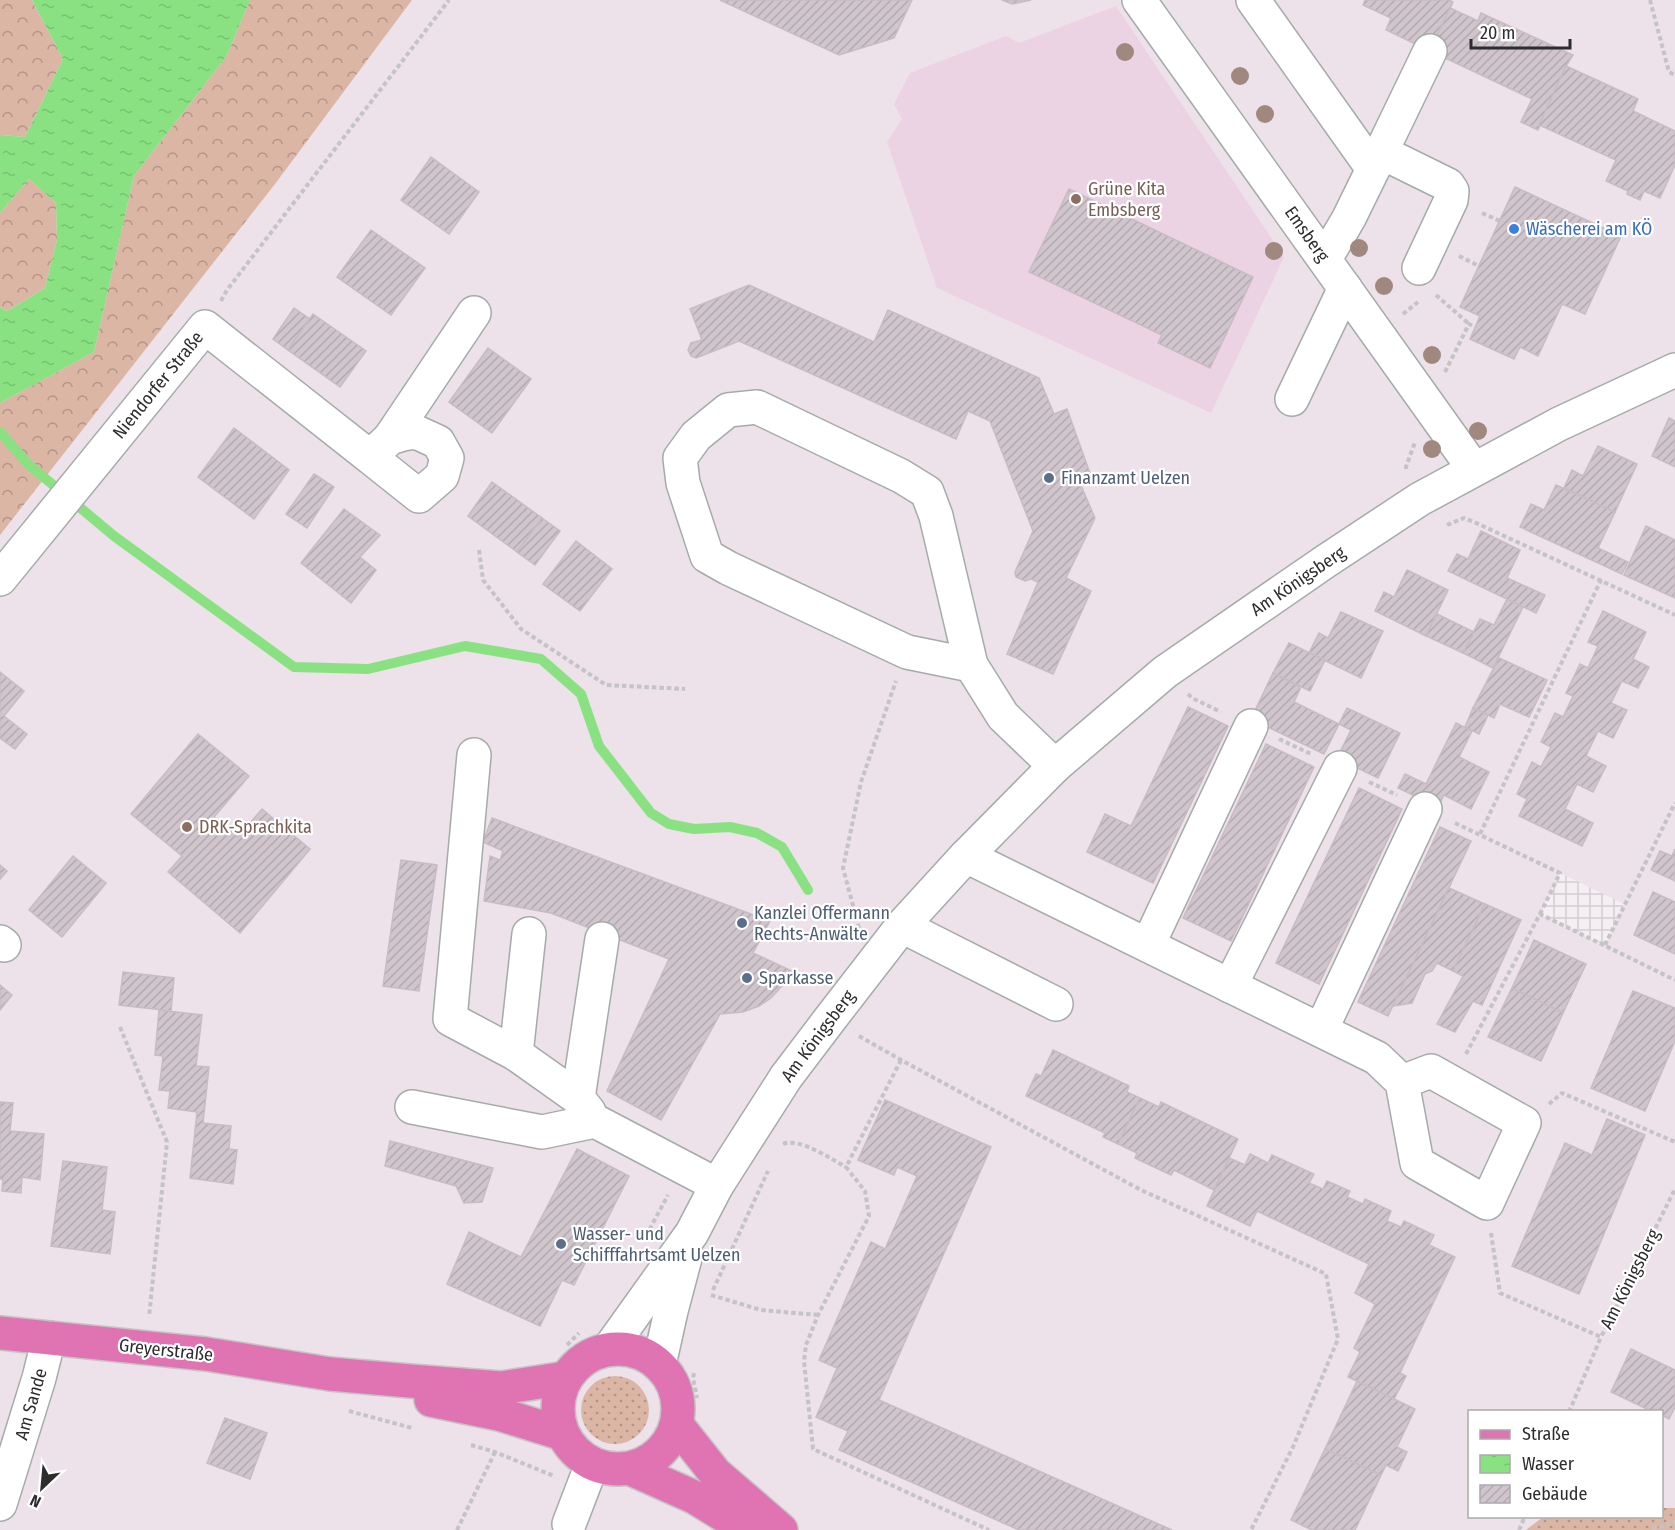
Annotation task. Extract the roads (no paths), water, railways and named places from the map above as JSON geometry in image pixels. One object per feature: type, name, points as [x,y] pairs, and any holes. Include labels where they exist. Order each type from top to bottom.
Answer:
[{"type":"main road","name":"Greyerstraße","points":[[0,1333],[206,1354],[330,1374],[501,1388],[565,1363]]},
{"type":"main road","points":[[609,1349],[627,1349],[644,1355],[659,1365],[672,1382],[678,1403],[677,1425],[668,1444],[652,1460],[631,1468],[612,1469],[592,1464],[575,1452],[563,1434],[558,1415],[565,1363],[585,1359],[609,1349]]},
{"type":"main road","name":"Greyerstraße","points":[[330,1374],[406,1395],[499,1414],[563,1434]]},
{"type":"main road","points":[[677,1425],[715,1473],[781,1530]]},
{"type":"main road","points":[[631,1468],[694,1497],[748,1530]]},
{"type":"street","name":"Emsberg","points":[[1139,0],[1474,469]]},
{"type":"street","points":[[1253,0],[1377,161],[1448,185],[1452,191],[1426,280]]},
{"type":"street","points":[[1324,259],[1349,218],[1430,51]]},
{"type":"street","points":[[1292,399],[1345,288]]},
{"type":"street","name":"Niendorfer Straße","points":[[0,579],[205,327],[380,448],[474,313]]},
{"type":"street","name":"Am Königsberg","points":[[609,1349],[692,1233],[717,1185],[786,1077],[830,1019],[902,926],[966,856],[1055,766],[1165,672],[1420,499],[1559,424],[1675,370]]},
{"type":"street","points":[[971,665],[907,652],[707,556],[683,483],[680,458],[696,436],[728,410],[757,407],[901,476],[927,492],[936,516],[971,665],[1003,716],[1055,766]]},
{"type":"street","points":[[1148,945],[1251,726]]},
{"type":"street","points":[[474,755],[450,1019],[516,1054],[587,1109],[717,1185]]},
{"type":"street","points":[[1230,986],[1340,768]]},
{"type":"street","points":[[1321,1030],[1425,809]]},
{"type":"street","points":[[966,856],[1377,1058],[1402,1082],[1417,1163],[1487,1203],[1524,1123],[1431,1071],[1402,1082]]},
{"type":"street","points":[[902,926],[1056,1004]]},
{"type":"street","points":[[516,1054],[529,934]]},
{"type":"street","points":[[587,1109],[602,939]]},
{"type":"street","points":[[412,1107],[542,1132],[587,1109]]},
{"type":"street","name":"Am Königsberg","points":[[659,1365],[670,1311],[692,1233]]},
{"type":"street","name":"Am Sande","points":[[0,1504],[49,1338]]},
{"type":"street","points":[[569,1524],[592,1464]]},
{"type":"water","points":[[32,0],[250,0],[226,57],[134,176],[94,352],[0,403],[0,307],[7,311],[45,288],[57,240],[56,203],[29,179],[0,213],[0,135],[25,137],[63,59]]},
{"type":"waterway","points":[[0,432],[28,464],[114,536],[294,667],[368,669],[465,646],[541,659],[581,694],[599,746],[651,813],[669,824],[694,829],[730,827],[757,833],[782,847],[808,890]]},
{"type":"place","name":"Grüne Kita Embsberg","points":[[1076,199]]},
{"type":"place","name":"Wäscherei am KÖ","points":[[1514,229]]},
{"type":"place","name":"Finanzamt Uelzen","points":[[1049,478]]},
{"type":"place","name":"DRK-Sprachkita","points":[[187,827]]},
{"type":"place","name":"Kanzlei Offermann Rechts-Anwälte","points":[[742,923]]},
{"type":"place","name":"Sparkasse","points":[[747,978]]},
{"type":"place","name":"Wasser- und Schifffahrtsamt Uelzen","points":[[561,1244]]}]
